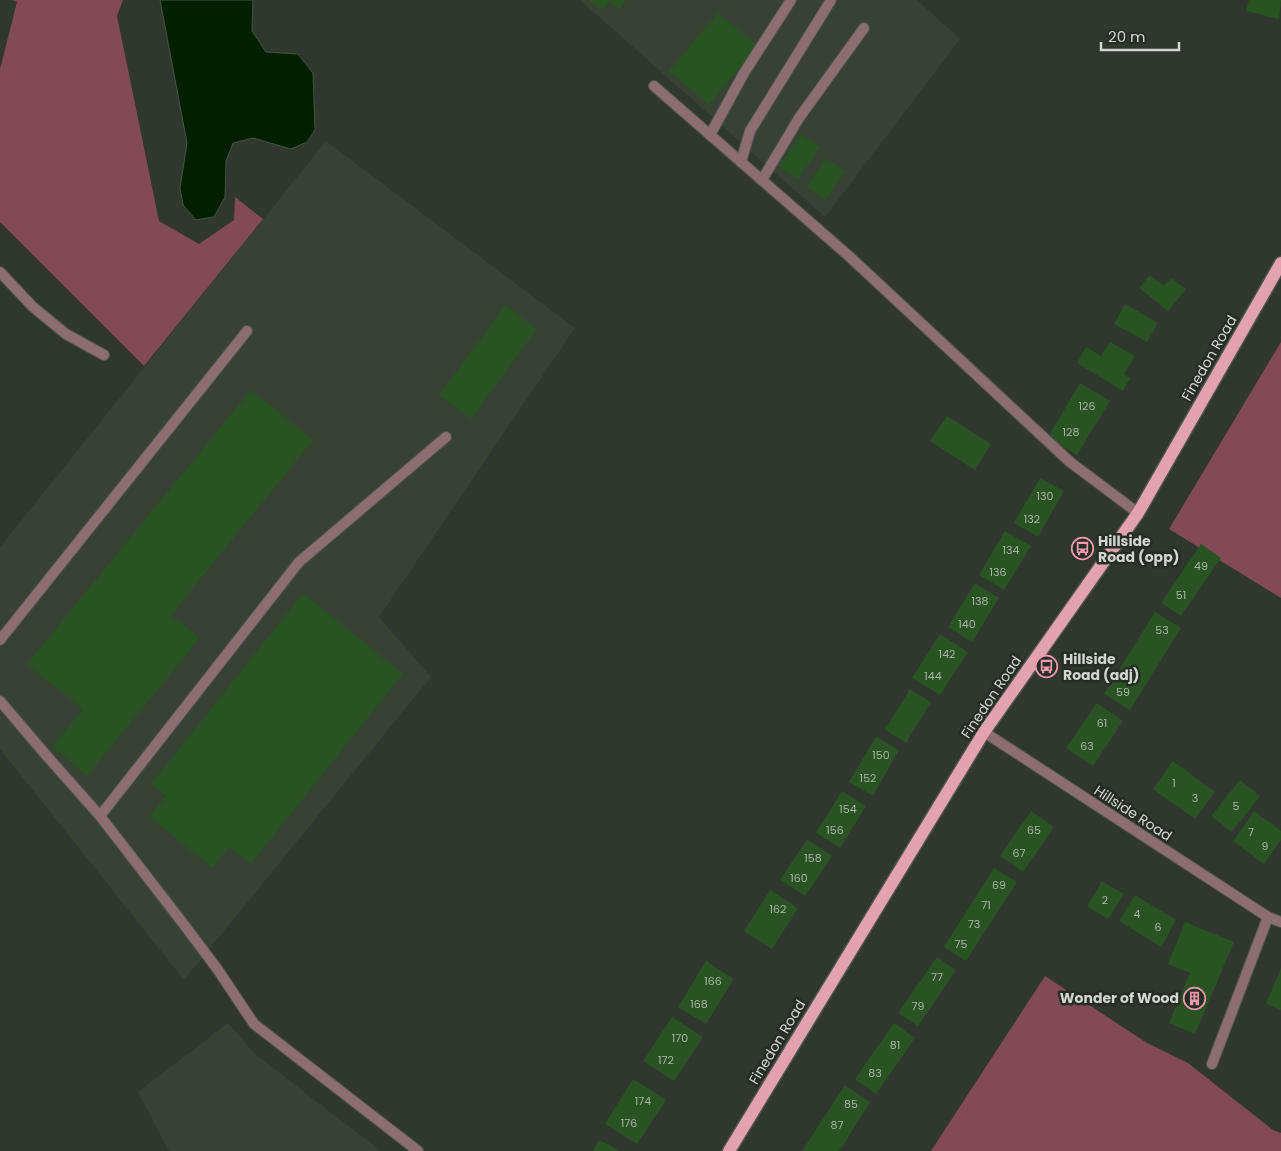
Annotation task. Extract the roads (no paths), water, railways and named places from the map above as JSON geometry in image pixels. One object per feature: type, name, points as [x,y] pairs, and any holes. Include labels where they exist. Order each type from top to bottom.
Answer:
[{"type":"main road","name":"Finedon Road","points":[[729,1151],[984,732],[1138,513],[1281,263]]},
{"type":"street","points":[[710,135],[744,73],[791,0]]},
{"type":"street","points":[[741,162],[750,131],[831,0]]},
{"type":"street","points":[[762,180],[799,118],[864,28]]},
{"type":"street","points":[[654,86],[850,257],[1070,462],[1138,513]]},
{"type":"street","points":[[0,272],[33,307],[66,334],[104,355]]},
{"type":"street","points":[[0,640],[247,331]]},
{"type":"street","points":[[100,816],[299,562],[446,437]]},
{"type":"street","points":[[0,700],[100,816],[218,970],[254,1024],[418,1151]]},
{"type":"street","name":"Hillside Road","points":[[984,732],[1268,917],[1281,922]]},
{"type":"street","points":[[1212,1064],[1268,917]]},
{"type":"place","name":"Hillside Road (opp)","points":[[1082,549]]},
{"type":"place","name":"Hillside Road (adj)","points":[[1047,667]]},
{"type":"place","name":"Wonder of Wood","points":[[1195,998]]}]
